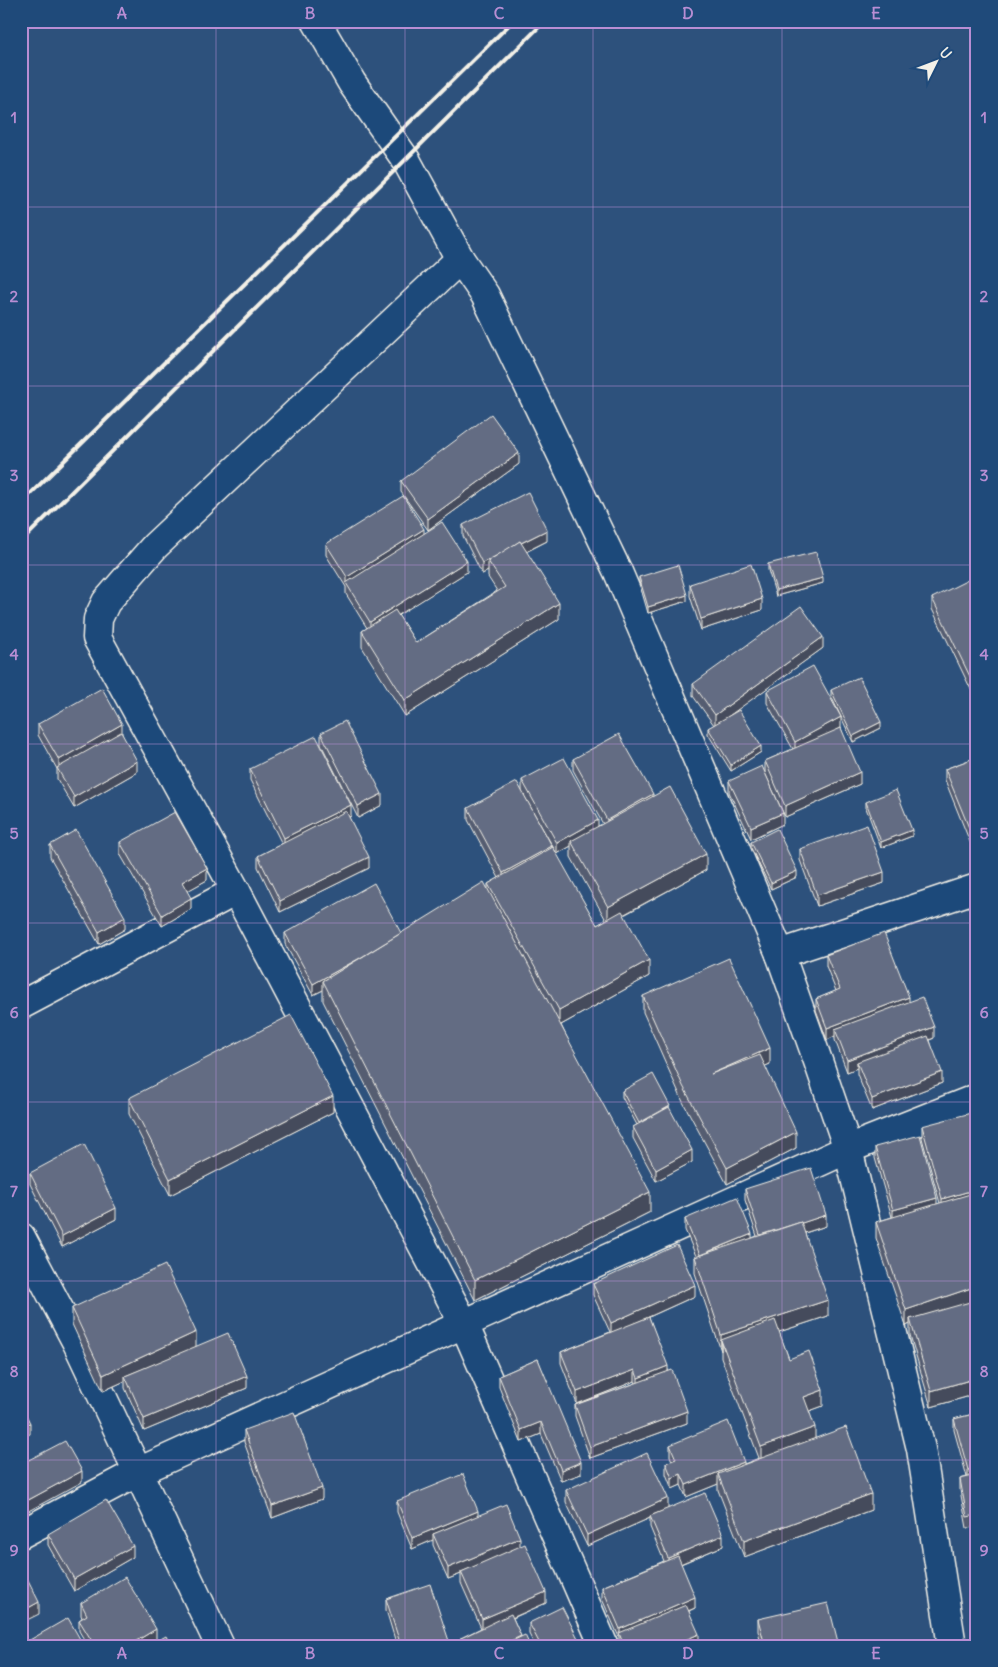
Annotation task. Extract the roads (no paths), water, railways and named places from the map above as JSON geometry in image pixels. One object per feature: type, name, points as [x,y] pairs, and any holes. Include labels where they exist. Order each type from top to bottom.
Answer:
[{"type":"street","points":[[316,21],[352,83],[406,160],[460,259],[485,295],[618,572],[780,954],[848,1149],[921,1449],[952,1646]]},
{"type":"street","points":[[460,259],[155,546],[106,602],[98,619],[97,638],[236,891],[464,1324],[604,1646]]},
{"type":"street","points":[[780,954],[977,888]]},
{"type":"street","points":[[21,1005],[236,891]]},
{"type":"street","points":[[21,1534],[138,1472],[848,1149],[977,1098]]},
{"type":"street","points":[[21,1237],[77,1342],[220,1646]]},
{"type":"railway","points":[[21,503],[513,21]]},
{"type":"railway","points":[[21,542],[545,21]]}]
